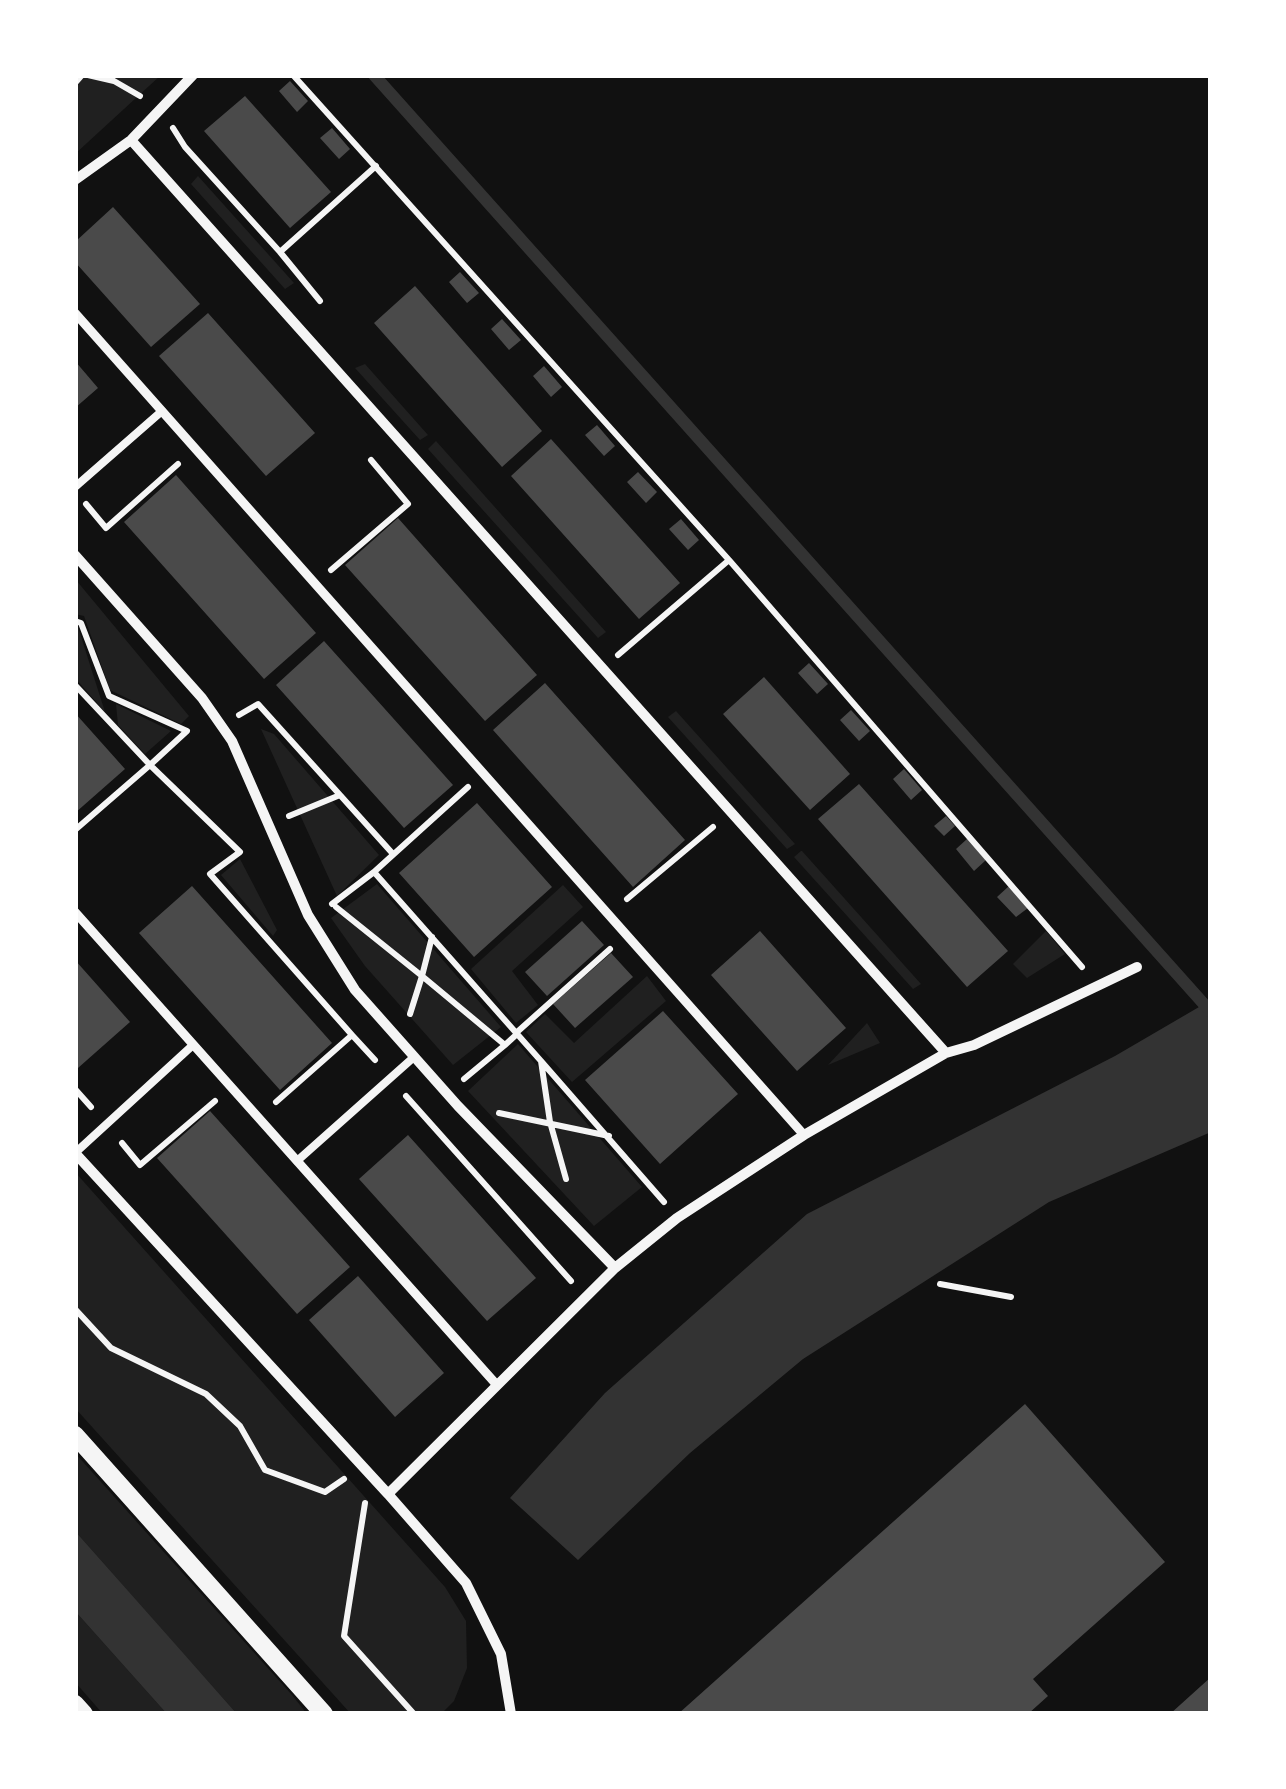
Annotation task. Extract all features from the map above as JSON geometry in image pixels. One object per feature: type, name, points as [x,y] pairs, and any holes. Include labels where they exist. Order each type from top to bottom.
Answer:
[{"type":"street","points":[[75,180],[131,140],[193,75]]},
{"type":"street","points":[[131,140],[946,1053]]},
{"type":"street","points":[[75,313],[804,1135]]},
{"type":"street","points":[[75,555],[202,698],[221,725],[308,914],[355,990],[458,1106],[615,1268]]},
{"type":"street","points":[[75,912],[496,1384]]},
{"type":"street","points":[[388,1494],[615,1268],[677,1218],[804,1135],[946,1053],[974,1045],[1137,968]]},
{"type":"street","points":[[75,1153],[466,1583],[501,1654],[511,1714]]},
{"type":"street","points":[[75,1435],[324,1714]]},
{"type":"street","points":[[75,1704],[84,1714]]},
{"type":"lane","points":[[75,490],[162,411]]},
{"type":"lane","points":[[75,1153],[193,1044]]},
{"type":"lane","points":[[296,1161],[414,1057]]},
{"type":"path","points":[[75,84],[85,75],[114,81],[162,108],[184,147],[320,301]]},
{"type":"path","points":[[293,75],[729,560],[1098,984]]},
{"type":"path","points":[[280,252],[376,166]]},
{"type":"path","points":[[75,490],[106,528],[196,448]]},
{"type":"path","points":[[315,584],[408,504],[371,460]]},
{"type":"path","points":[[604,667],[729,560]]},
{"type":"path","points":[[75,621],[81,623],[109,696],[187,731],[75,830]]},
{"type":"path","points":[[75,686],[240,852],[210,874],[587,1296]]},
{"type":"path","points":[[221,725],[258,704],[393,854]]},
{"type":"path","points":[[308,914],[332,904],[374,872],[483,773]]},
{"type":"path","points":[[267,825],[340,795]]},
{"type":"path","points":[[608,915],[733,810]]},
{"type":"path","points":[[374,872],[610,1136],[677,1218]]},
{"type":"path","points":[[332,904],[505,1045]]},
{"type":"path","points":[[447,1094],[626,934]]},
{"type":"path","points":[[402,1042],[432,937]]},
{"type":"path","points":[[258,1118],[352,1035]]},
{"type":"path","points":[[540,1062],[550,1122],[584,1237]]},
{"type":"path","points":[[75,1089],[140,1165],[230,1087]]},
{"type":"path","points":[[458,1106],[610,1136]]},
{"type":"path","points":[[940,1284],[1011,1297]]},
{"type":"path","points":[[75,1309],[111,1348],[206,1394],[240,1426],[265,1470],[325,1492],[346,1478],[366,1502],[344,1636],[414,1714]]},
{"type":"path","points":[[366,1502],[388,1494]]},
{"type":"shaded area","points":[[75,75],[161,75],[75,154]]},
{"type":"shaded area","points":[[198,176],[294,283],[285,289],[191,184]]},
{"type":"shaded area","points":[[365,364],[428,435],[420,440],[355,368]]},
{"type":"shaded area","points":[[436,441],[606,632],[598,638],[428,449]]},
{"type":"shaded area","points":[[76,580],[189,716],[181,724],[110,690],[84,616],[75,614]]},
{"type":"shaded area","points":[[77,624],[105,712],[75,678]]},
{"type":"shaded area","points":[[116,704],[171,731],[145,754],[118,725]]},
{"type":"shaded area","points":[[676,711],[795,844],[787,849],[668,717]]},
{"type":"shaded area","points":[[261,729],[274,734],[379,855],[337,896]]},
{"type":"shaded area","points":[[801,851],[921,984],[913,989],[794,857]]},
{"type":"shaded area","points":[[240,859],[277,930],[273,936],[221,875]]},
{"type":"shaded area","points":[[377,884],[501,1027],[453,1065],[365,966],[331,918]]},
{"type":"shaded area","points":[[563,885],[583,907],[512,971],[538,1005],[516,1023],[471,969]]},
{"type":"shaded area","points":[[1046,931],[1065,954],[1027,978],[1013,964]]},
{"type":"shaded area","points":[[647,976],[666,1001],[572,1082],[526,1032],[545,1014],[574,1043]]},
{"type":"shaded area","points":[[1211,1000],[1211,1132],[1049,1202],[803,1359],[690,1453],[578,1560],[510,1498],[605,1393],[807,1214],[1115,1056]]},
{"type":"shaded area","points":[[867,1023],[880,1043],[828,1065]]},
{"type":"shaded area","points":[[518,1044],[642,1187],[594,1226],[468,1091]]},
{"type":"shaded area","points":[[75,1172],[445,1587],[466,1621],[467,1668],[454,1701],[441,1714],[351,1714],[75,1408]]},
{"type":"shaded area","points":[[75,1453],[307,1714],[237,1714],[75,1531]]},
{"type":"shaded area","points":[[75,1531],[237,1714],[167,1714],[75,1611]]},
{"type":"shaded area","points":[[75,1611],[167,1714],[103,1714],[75,1682]]},
{"type":"building","points":[[290,81],[308,101],[297,112],[279,91]]},
{"type":"building","points":[[245,96],[331,192],[290,228],[204,131]]},
{"type":"building","points":[[332,128],[350,149],[339,159],[320,138]]},
{"type":"building","points":[[113,207],[200,304],[151,347],[75,262],[75,242]]},
{"type":"building","points":[[460,272],[479,293],[467,303],[449,282]]},
{"type":"building","points":[[415,286],[542,431],[502,467],[374,323]]},
{"type":"building","points":[[208,313],[315,433],[266,476],[159,356]]},
{"type":"building","points":[[502,319],[521,340],[509,350],[491,329]]},
{"type":"building","points":[[75,361],[98,388],[75,408]]},
{"type":"building","points":[[544,366],[562,387],[551,397],[533,376]]},
{"type":"building","points":[[597,425],[615,446],[604,456],[585,435]]},
{"type":"building","points":[[551,439],[680,583],[639,619],[511,476]]},
{"type":"building","points":[[638,472],[657,492],[646,503],[627,482]]},
{"type":"building","points":[[176,475],[316,633],[264,679],[124,522]]},
{"type":"building","points":[[398,518],[537,675],[485,721],[345,565]]},
{"type":"building","points":[[681,519],[699,540],[688,550],[669,529]]},
{"type":"building","points":[[324,641],[453,785],[404,828],[276,685]]},
{"type":"building","points":[[809,663],[828,684],[817,694],[798,673]]},
{"type":"building","points":[[764,677],[850,774],[810,810],[723,714]]},
{"type":"building","points":[[545,683],[685,840],[633,887],[493,730]]},
{"type":"building","points":[[851,710],[870,731],[859,741],[840,720]]},
{"type":"building","points":[[75,713],[125,769],[75,813]]},
{"type":"building","points":[[904,769],[922,790],[911,800],[893,779]]},
{"type":"building","points":[[859,784],[1008,951],[967,987],[818,819]]},
{"type":"building","points":[[477,803],[552,887],[474,957],[399,873]]},
{"type":"building","points":[[946,816],[955,826],[944,836],[934,826]]},
{"type":"building","points":[[967,839],[986,860],[974,871],[956,849]]},
{"type":"building","points":[[192,886],[332,1043],[280,1090],[139,933]]},
{"type":"building","points":[[1009,886],[1028,908],[1016,917],[997,897]]},
{"type":"building","points":[[582,921],[604,945],[547,996],[525,972]]},
{"type":"building","points":[[760,931],[846,1028],[797,1071],[711,975]]},
{"type":"building","points":[[611,953],[633,977],[575,1028],[553,1004]]},
{"type":"building","points":[[75,960],[130,1022],[78,1068],[75,1066]]},
{"type":"building","points":[[663,1011],[738,1094],[660,1164],[585,1080]]},
{"type":"building","points":[[210,1111],[350,1267],[297,1314],[157,1158]]},
{"type":"building","points":[[408,1135],[536,1278],[487,1321],[359,1179]]},
{"type":"building","points":[[358,1276],[444,1373],[395,1417],[309,1320]]},
{"type":"building","points":[[1025,1404],[1165,1562],[1033,1679],[1048,1696],[1028,1714],[678,1714]]},
{"type":"building","points":[[1211,1677],[1211,1714],[1170,1714]]},
{"type":"waterway","points":[[374,75],[1211,1012]]}]
